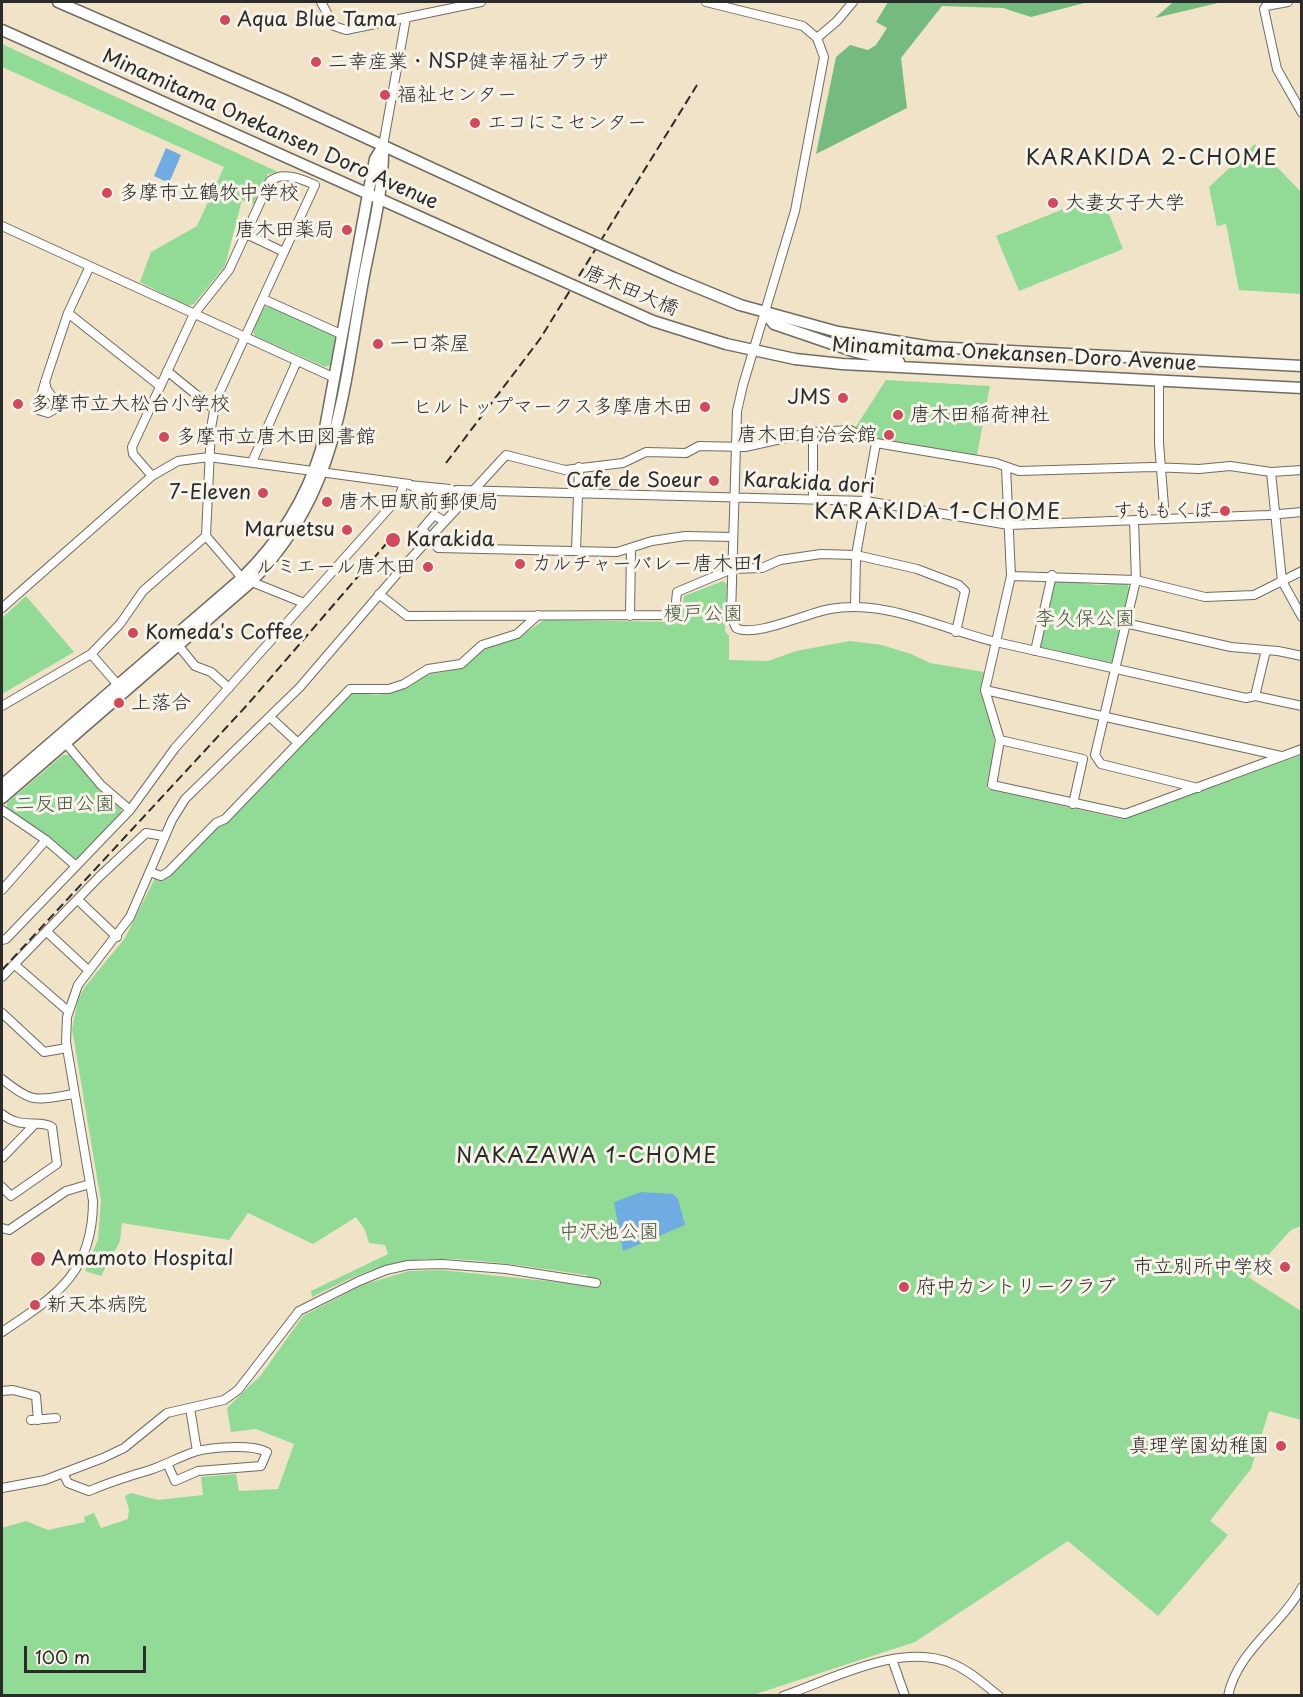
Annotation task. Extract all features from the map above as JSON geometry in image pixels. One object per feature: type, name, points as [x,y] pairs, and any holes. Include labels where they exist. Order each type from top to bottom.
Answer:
[{"type":"main road","name":"Minamitama Onekansen Doro Avenue","points":[[58,2],[232,77],[551,223]]},
{"type":"main road","name":"Minamitama Onekansen Doro Avenue","points":[[2,30],[525,264]]},
{"type":"main road","points":[[319,472],[335,378],[383,146]]},
{"type":"main road","points":[[2,785],[178,645],[285,542],[307,506],[336,429],[373,196]]},
{"type":"main road","name":"唐木田大橋","points":[[551,223],[740,305]]},
{"type":"main road","name":"唐木田大橋","points":[[525,264],[653,321],[726,344]]},
{"type":"main road","name":"Minamitama Onekansen Doro Avenue","points":[[740,305],[846,334],[932,347],[1302,366]]},
{"type":"main road","points":[[765,313],[774,324],[848,350],[931,369]]},
{"type":"main road","name":"Minamitama Onekansen Doro Avenue","points":[[726,344],[824,363],[1302,388]]},
{"type":"main road","points":[[2,798],[118,685],[246,580]]},
{"type":"street","points":[[321,2],[334,26],[340,29],[481,2]]},
{"type":"street","points":[[706,2],[730,10],[794,23],[817,38],[822,48],[824,67],[795,211],[739,401],[735,447],[731,616],[733,625],[740,630],[767,627],[831,609],[855,607],[892,611],[956,632],[996,642],[1245,698],[1255,696],[1302,706]]},
{"type":"street","points":[[817,38],[837,21],[853,2]]},
{"type":"street","points":[[1288,2],[1264,7],[1265,19],[1277,69],[1302,113]]},
{"type":"street","points":[[383,146],[406,18]]},
{"type":"street","points":[[152,476],[133,454],[132,447],[194,314],[228,270],[270,181],[275,177],[297,177],[315,185],[214,409],[209,457],[206,536],[246,580],[304,603]]},
{"type":"street","points":[[2,226],[335,378]]},
{"type":"street","points":[[246,234],[284,252]]},
{"type":"street","points":[[45,382],[68,313],[90,266]]},
{"type":"street","points":[[263,299],[344,335]]},
{"type":"street","points":[[68,313],[160,386]]},
{"type":"street","points":[[252,462],[297,361]]},
{"type":"street","points":[[167,371],[214,409]]},
{"type":"street","points":[[1159,381],[1165,519]]},
{"type":"street","points":[[733,537],[685,536],[652,541],[618,552],[438,548],[428,539],[422,529],[434,515],[444,521],[465,491],[508,454],[559,470],[623,463],[646,452],[686,453],[699,446],[735,447],[813,432],[850,430],[876,443],[996,463],[1019,471],[1230,466],[1271,472],[1302,470]]},
{"type":"street","points":[[813,432],[813,499]]},
{"type":"street","points":[[855,607],[856,555],[876,443]]},
{"type":"street","name":"Karakida dori","points":[[2,608],[152,476],[178,461],[209,457],[465,491],[866,501],[1009,525],[1302,512]]},
{"type":"street","points":[[576,551],[579,467]]},
{"type":"street","points":[[1005,467],[1011,576],[985,690],[998,726],[1000,740],[992,784],[1125,814],[1302,748]]},
{"type":"street","points":[[1271,472],[1282,581],[1302,617]]},
{"type":"street","points":[[2,940],[6,939],[129,810],[175,748],[399,497],[406,484]]},
{"type":"street","points":[[1134,520],[1136,579],[1095,755],[1101,764],[1198,788]]},
{"type":"street","points":[[2,706],[91,654],[120,624],[143,591],[206,536]]},
{"type":"street","points":[[2,1332],[50,1299],[79,1266],[89,1242],[93,1221],[90,1184],[67,1048],[68,1011],[78,985],[117,937],[130,917],[164,836],[185,799],[271,718],[329,656],[428,539]]},
{"type":"street","points":[[630,616],[631,549]]},
{"type":"street","points":[[380,594],[407,615],[669,615],[675,612],[676,592],[732,569],[762,568],[780,560],[821,554],[856,555],[917,568],[959,585],[964,591],[956,632]]},
{"type":"street","points":[[1011,576],[1052,575],[1097,580],[1136,579],[1205,597],[1254,595],[1302,571]]},
{"type":"street","points":[[1035,651],[1052,575]]},
{"type":"street","points":[[150,872],[165,875],[216,822],[225,819],[350,689],[389,689],[404,684],[428,669],[461,664],[482,645],[517,634],[538,615]]},
{"type":"street","points":[[1125,623],[1231,647],[1302,656]]},
{"type":"street","points":[[178,645],[195,666],[211,672],[228,688]]},
{"type":"street","points":[[1255,696],[1266,650]]},
{"type":"street","points":[[91,654],[118,685]]},
{"type":"street","points":[[985,690],[1281,756]]},
{"type":"street","points":[[271,718],[298,743]]},
{"type":"street","points":[[62,739],[101,785],[129,810]]},
{"type":"street","points":[[1000,740],[1083,759],[1074,804]]},
{"type":"street","points":[[2,810],[46,840],[76,866]]},
{"type":"street","points":[[2,977],[99,877],[146,833],[164,836]]},
{"type":"street","points":[[2,890],[46,840]]},
{"type":"street","points":[[78,900],[117,937]]},
{"type":"street","points":[[47,932],[88,970]]},
{"type":"street","points":[[15,965],[68,1011]]},
{"type":"street","points":[[2,1013],[44,1052],[67,1048]]},
{"type":"street","points":[[2,1079],[21,1094],[33,1099],[74,1094]]},
{"type":"street","points":[[2,1114],[13,1121],[33,1126],[47,1124],[52,1127],[57,1164],[11,1196],[2,1186]]},
{"type":"street","points":[[2,1158],[33,1126]]},
{"type":"street","points":[[2,1228],[9,1230],[66,1191],[90,1184]]},
{"type":"street","points":[[2,1488],[63,1473],[124,1448],[167,1413],[217,1402],[232,1395],[299,1311],[386,1270],[408,1264],[442,1264],[574,1278],[596,1283]]},
{"type":"street","points":[[2,1391],[13,1390],[36,1396],[35,1420],[56,1418]]},
{"type":"street","points":[[190,1408],[197,1451]]},
{"type":"street","points":[[63,1473],[68,1483],[89,1491],[120,1476],[167,1463],[197,1451],[255,1446],[267,1452],[261,1466],[198,1471],[175,1481],[167,1463]]},
{"type":"street","points":[[1228,1695],[1231,1682],[1241,1662],[1278,1622],[1302,1587]]},
{"type":"street","points":[[783,1695],[800,1693],[892,1659],[924,1656],[948,1662],[999,1695]]},
{"type":"street","points":[[892,1659],[905,1695]]},
{"type":"green space","points":[[888,2],[1088,2],[1031,17],[1003,8],[942,6],[901,58],[907,108],[816,154],[836,57],[850,45],[868,50],[876,45],[887,28],[876,22]]},
{"type":"green space","points":[[1173,2],[1222,2],[1155,18]]},
{"type":"green space","points":[[2,44],[278,172],[268,174],[254,204],[242,200],[225,266],[194,304],[188,306],[140,282],[151,252],[197,226],[224,167],[2,67]]},
{"type":"green space","points":[[1255,144],[1301,192],[1301,294],[1239,290],[1226,224],[1217,226],[1209,187]]},
{"type":"green space","points":[[1101,194],[1123,249],[1019,291],[996,236]]},
{"type":"green space","points":[[269,306],[334,335],[336,339],[331,365],[325,367],[255,336],[253,330],[264,307]]},
{"type":"green space","points":[[886,380],[990,386],[977,455],[875,438],[855,428]]},
{"type":"green space","name":"李久保公園","points":[[1059,580],[1098,585],[1126,583],[1130,589],[1113,663],[1040,647],[1054,583]]},
{"type":"green space","name":"府中カントリークラブ","points":[[723,581],[727,584],[725,631],[729,636],[729,660],[768,661],[796,651],[850,641],[882,645],[930,663],[984,672],[983,701],[993,727],[994,737],[987,789],[1122,819],[1301,755],[1301,1226],[1291,1230],[1248,1277],[1301,1311],[1301,1420],[1269,1411],[1251,1469],[1210,1521],[1228,1535],[1158,1616],[1068,1541],[915,1642],[753,1695],[2,1696],[2,1528],[26,1521],[48,1530],[85,1522],[84,1517],[94,1513],[101,1528],[128,1519],[129,1509],[125,1496],[131,1493],[158,1500],[203,1495],[201,1477],[236,1474],[239,1491],[278,1489],[294,1444],[256,1429],[231,1432],[227,1408],[261,1375],[303,1316],[362,1285],[409,1271],[441,1270],[586,1285],[587,1275],[485,1262],[431,1259],[384,1266],[312,1297],[311,1291],[388,1254],[385,1245],[369,1243],[365,1230],[356,1217],[313,1244],[248,1213],[229,1240],[122,1223],[120,1241],[101,1276],[85,1271],[98,1239],[101,1201],[72,1029],[78,1000],[84,988],[125,938],[155,878],[163,880],[170,876],[219,825],[228,822],[352,692],[376,695],[390,693],[426,675],[463,668],[485,649],[520,637],[544,620],[680,622],[684,596]]},
{"type":"green space","points":[[26,596],[74,652],[2,694],[2,618]]},
{"type":"green space","name":"二反田公園","points":[[63,755],[71,755],[98,788],[121,807],[121,814],[79,858],[73,859],[7,809],[7,803]]},
{"type":"water","points":[[166,148],[181,155],[169,183],[154,176]]},
{"type":"water","points":[[641,1192],[673,1194],[678,1199],[685,1225],[623,1251],[614,1202]]},
{"type":"railway","points":[[446,463],[540,339],[697,85]]},
{"type":"railway","points":[[2,970],[248,704],[386,544]]},
{"type":"place","name":"Aqua Blue Tama","points":[[225,20]]},
{"type":"place","name":"二幸産業・NSP健幸福祉プラザ","points":[[316,62]]},
{"type":"place","name":"福祉センター","points":[[385,95]]},
{"type":"place","name":"エコにこセンター","points":[[475,123]]},
{"type":"place","name":"多摩市立鶴牧中学校","points":[[107,193]]},
{"type":"place","name":"大妻女子大学","points":[[1053,203]]},
{"type":"place","name":"唐木田薬局","points":[[347,230]]},
{"type":"place","name":"一口茶屋","points":[[378,344]]},
{"type":"place","name":"JMS","points":[[843,398]]},
{"type":"place","name":"多摩市立大松台小学校","points":[[18,404]]},
{"type":"place","name":"ヒルトップマークス多摩唐木田","points":[[705,407]]},
{"type":"place","name":"唐木田稲荷神社","points":[[898,415]]},
{"type":"place","name":"唐木田自治会館","points":[[889,435]]},
{"type":"place","name":"多摩市立唐木田図書館","points":[[164,437]]},
{"type":"place","name":"Cafe de Soeur","points":[[714,481]]},
{"type":"place","name":"7-Eleven","points":[[263,493]]},
{"type":"place","name":"唐木田駅前郵便局","points":[[327,502]]},
{"type":"place","name":"すももくぼ","points":[[1225,511]]},
{"type":"place","name":"Maruetsu","points":[[347,530]]},
{"type":"place","name":"Karakida","points":[[393,540]]},
{"type":"place","name":"カルチャーバレー唐木田1","points":[[520,564]]},
{"type":"place","name":"ルミエール唐木田","points":[[428,567]]},
{"type":"place","name":"Komeda's Coffee","points":[[133,633]]},
{"type":"place","name":"上落合","points":[[119,703]]},
{"type":"place","name":"Amamoto Hospital","points":[[38,1259]]},
{"type":"place","name":"市立別所中学校","points":[[1285,1267]]},
{"type":"place","name":"府中カントリークラブ","points":[[904,1287]]},
{"type":"place","name":"新天本病院","points":[[35,1305]]},
{"type":"place","name":"真理学園幼稚園","points":[[1281,1446]]},
{"type":"district","name":"KARAKIDA 2-CHOME","points":[[1152,159]]},
{"type":"district","name":"KARAKIDA 1-CHOME","points":[[938,513]]},
{"type":"district","name":"NAKAZAWA 1-CHOME","points":[[587,1157]]},
{"type":"park label","name":"榎戸公園","points":[[703,614]]},
{"type":"park label","name":"中沢池公園","points":[[609,1232]]}]
